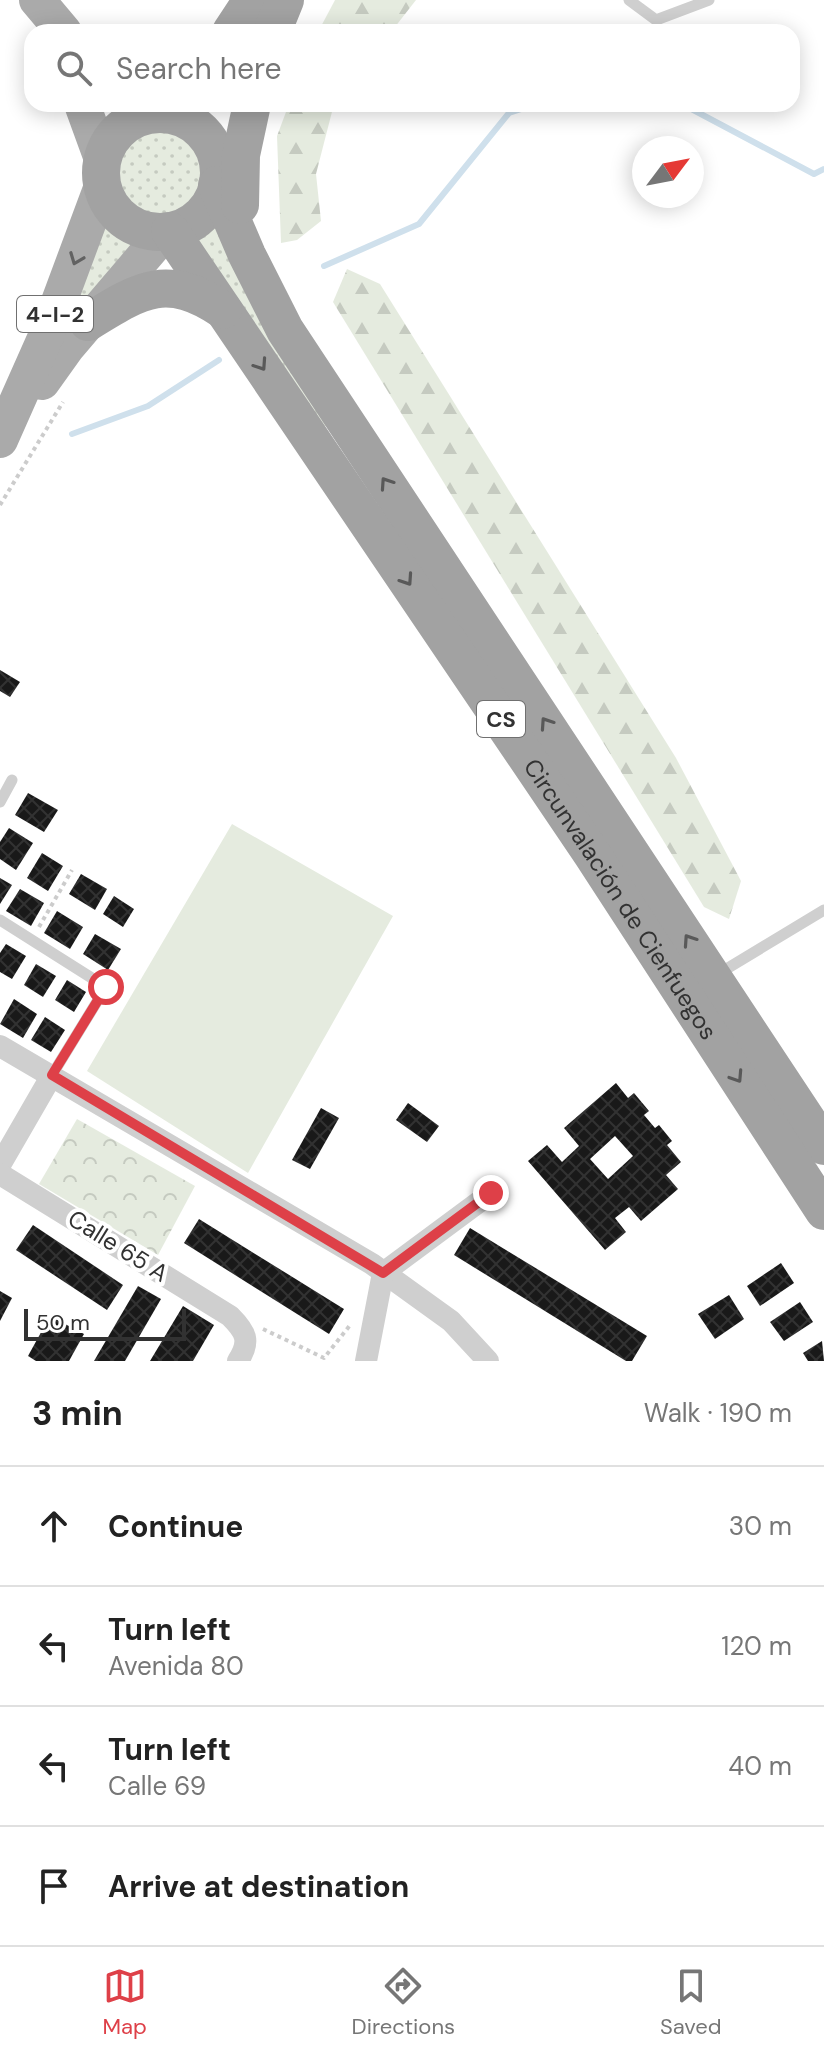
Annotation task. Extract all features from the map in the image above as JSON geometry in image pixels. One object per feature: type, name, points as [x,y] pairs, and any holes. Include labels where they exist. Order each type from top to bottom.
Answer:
[{"type":"highway","points":[[245,24],[285,0]]},
{"type":"highway","name":"Circunvalación de Cienfuegos","points":[[102,172],[108,143],[119,129],[149,112]]},
{"type":"highway","name":"Circunvalación de Cienfuegos","points":[[163,112],[176,116],[205,135],[247,255],[285,330],[824,1146]]},
{"type":"highway","points":[[102,172],[108,201],[125,220],[148,231],[168,231],[201,215],[239,112]]},
{"type":"highway","points":[[247,255],[240,202],[241,155],[250,112]]},
{"type":"highway","name":"Circunvalación de Cienfuegos","points":[[168,231],[592,854],[824,1211]]},
{"type":"highway","points":[[88,322],[150,289],[176,287],[203,297],[225,312]]},
{"type":"main road","points":[[84,112],[102,172]]},
{"type":"main road","name":"4-I-2","points":[[0,441],[47,334],[102,172]]},
{"type":"main road","name":"4-I-2","points":[[0,441],[88,322],[168,231]]},
{"type":"street","points":[[0,1046],[383,1273],[451,1321],[488,1361]]},
{"type":"street","points":[[0,1165],[52,1075]]},
{"type":"street","name":"Calle 65 A","points":[[0,1174],[230,1316],[245,1331]]},
{"type":"street","points":[[366,1361],[383,1273],[491,1193]]},
{"type":"street","points":[[238,1361],[246,1348],[245,1331]]},
{"type":"lane","points":[[629,0],[656,20],[709,0]]},
{"type":"lane","points":[[0,802],[12,780]]},
{"type":"lane","points":[[714,976],[824,910]]},
{"type":"lane","points":[[0,920],[106,987],[52,1075]]},
{"type":"path","points":[[0,505],[70,390]]},
{"type":"path","points":[[32,939],[72,870]]},
{"type":"path","points":[[245,1331],[268,1328],[324,1359],[353,1321]]},
{"type":"green space","points":[[335,0],[416,0],[397,24],[322,24]]},
{"type":"green space","points":[[286,112],[332,112],[316,174],[321,221],[297,240],[281,243],[277,136]]},
{"type":"green space","points":[[151,128],[169,128],[185,135],[197,147],[204,163],[204,181],[197,197],[185,209],[169,216],[151,216],[135,209],[123,197],[116,181],[116,163],[123,147],[135,135]]},
{"type":"green space","points":[[220,217],[332,422],[321,429],[188,248]]},
{"type":"green space","points":[[100,222],[140,249],[61,335]]},
{"type":"green space","points":[[347,269],[380,284],[676,758],[741,881],[729,919],[704,907],[333,302]]},
{"type":"green space","points":[[232,824],[393,916],[248,1173],[87,1071]]},
{"type":"green space","points":[[77,1119],[195,1186],[158,1255],[39,1184]]},
{"type":"building","points":[[0,670],[20,682],[10,697],[0,691]]},
{"type":"building","points":[[28,793],[58,810],[44,832],[15,815]]},
{"type":"building","points":[[9,828],[33,843],[16,870],[0,859],[0,842]]},
{"type":"building","points":[[42,853],[63,866],[48,891],[27,878]]},
{"type":"building","points":[[81,874],[107,889],[95,910],[69,894]]},
{"type":"building","points":[[0,878],[12,885],[0,904]]},
{"type":"building","points":[[20,889],[44,903],[31,926],[6,911]]},
{"type":"building","points":[[114,896],[134,909],[123,927],[103,914]]},
{"type":"building","points":[[57,911],[83,927],[70,949],[44,933]]},
{"type":"building","points":[[95,934],[121,949],[108,970],[83,954]]},
{"type":"building","points":[[6,944],[26,956],[12,979],[0,972],[0,953]]},
{"type":"building","points":[[36,964],[56,976],[43,997],[24,985]]},
{"type":"building","points":[[67,980],[86,992],[74,1012],[55,1000]]},
{"type":"building","points":[[14,999],[37,1014],[23,1038],[0,1024]]},
{"type":"building","points":[[45,1017],[65,1030],[51,1052],[31,1040]]},
{"type":"building","points":[[616,1083],[628,1098],[634,1093],[649,1111],[644,1115],[655,1128],[659,1125],[672,1141],[667,1145],[681,1162],[666,1175],[678,1189],[641,1221],[629,1207],[615,1218],[626,1232],[605,1250],[528,1161],[547,1145],[562,1162],[579,1146],[564,1128]],"holes":[[[615,1136],[633,1156],[608,1179],[590,1159]]]},
{"type":"building","points":[[408,1103],[439,1126],[427,1142],[396,1120]]},
{"type":"building","points":[[321,1108],[339,1118],[310,1169],[292,1160]]},
{"type":"building","points":[[199,1219],[344,1309],[329,1334],[184,1243]]},
{"type":"building","points":[[33,1225],[123,1285],[107,1310],[16,1250]]},
{"type":"building","points":[[470,1228],[647,1336],[632,1361],[626,1361],[454,1255]]},
{"type":"building","points":[[781,1263],[794,1283],[760,1306],[747,1286]]},
{"type":"building","points":[[138,1286],[161,1299],[125,1361],[94,1361]]},
{"type":"building","points":[[0,1291],[12,1298],[0,1321]]},
{"type":"building","points":[[729,1295],[744,1319],[715,1339],[698,1314]]},
{"type":"building","points":[[800,1302],[813,1322],[784,1341],[770,1322]]},
{"type":"building","points":[[183,1306],[214,1325],[193,1361],[150,1361]]},
{"type":"building","points":[[50,1316],[84,1334],[69,1361],[36,1361],[28,1356]]},
{"type":"building","points":[[822,1341],[824,1361],[808,1361],[803,1353]]},
{"type":"waterway","points":[[324,266],[419,224],[512,112]]},
{"type":"waterway","points":[[697,112],[814,174],[824,169]]},
{"type":"waterway","points":[[72,434],[148,406],[219,360]]},
{"type":"route","points":[[106,987],[52,1075],[383,1273],[491,1193]]}]
